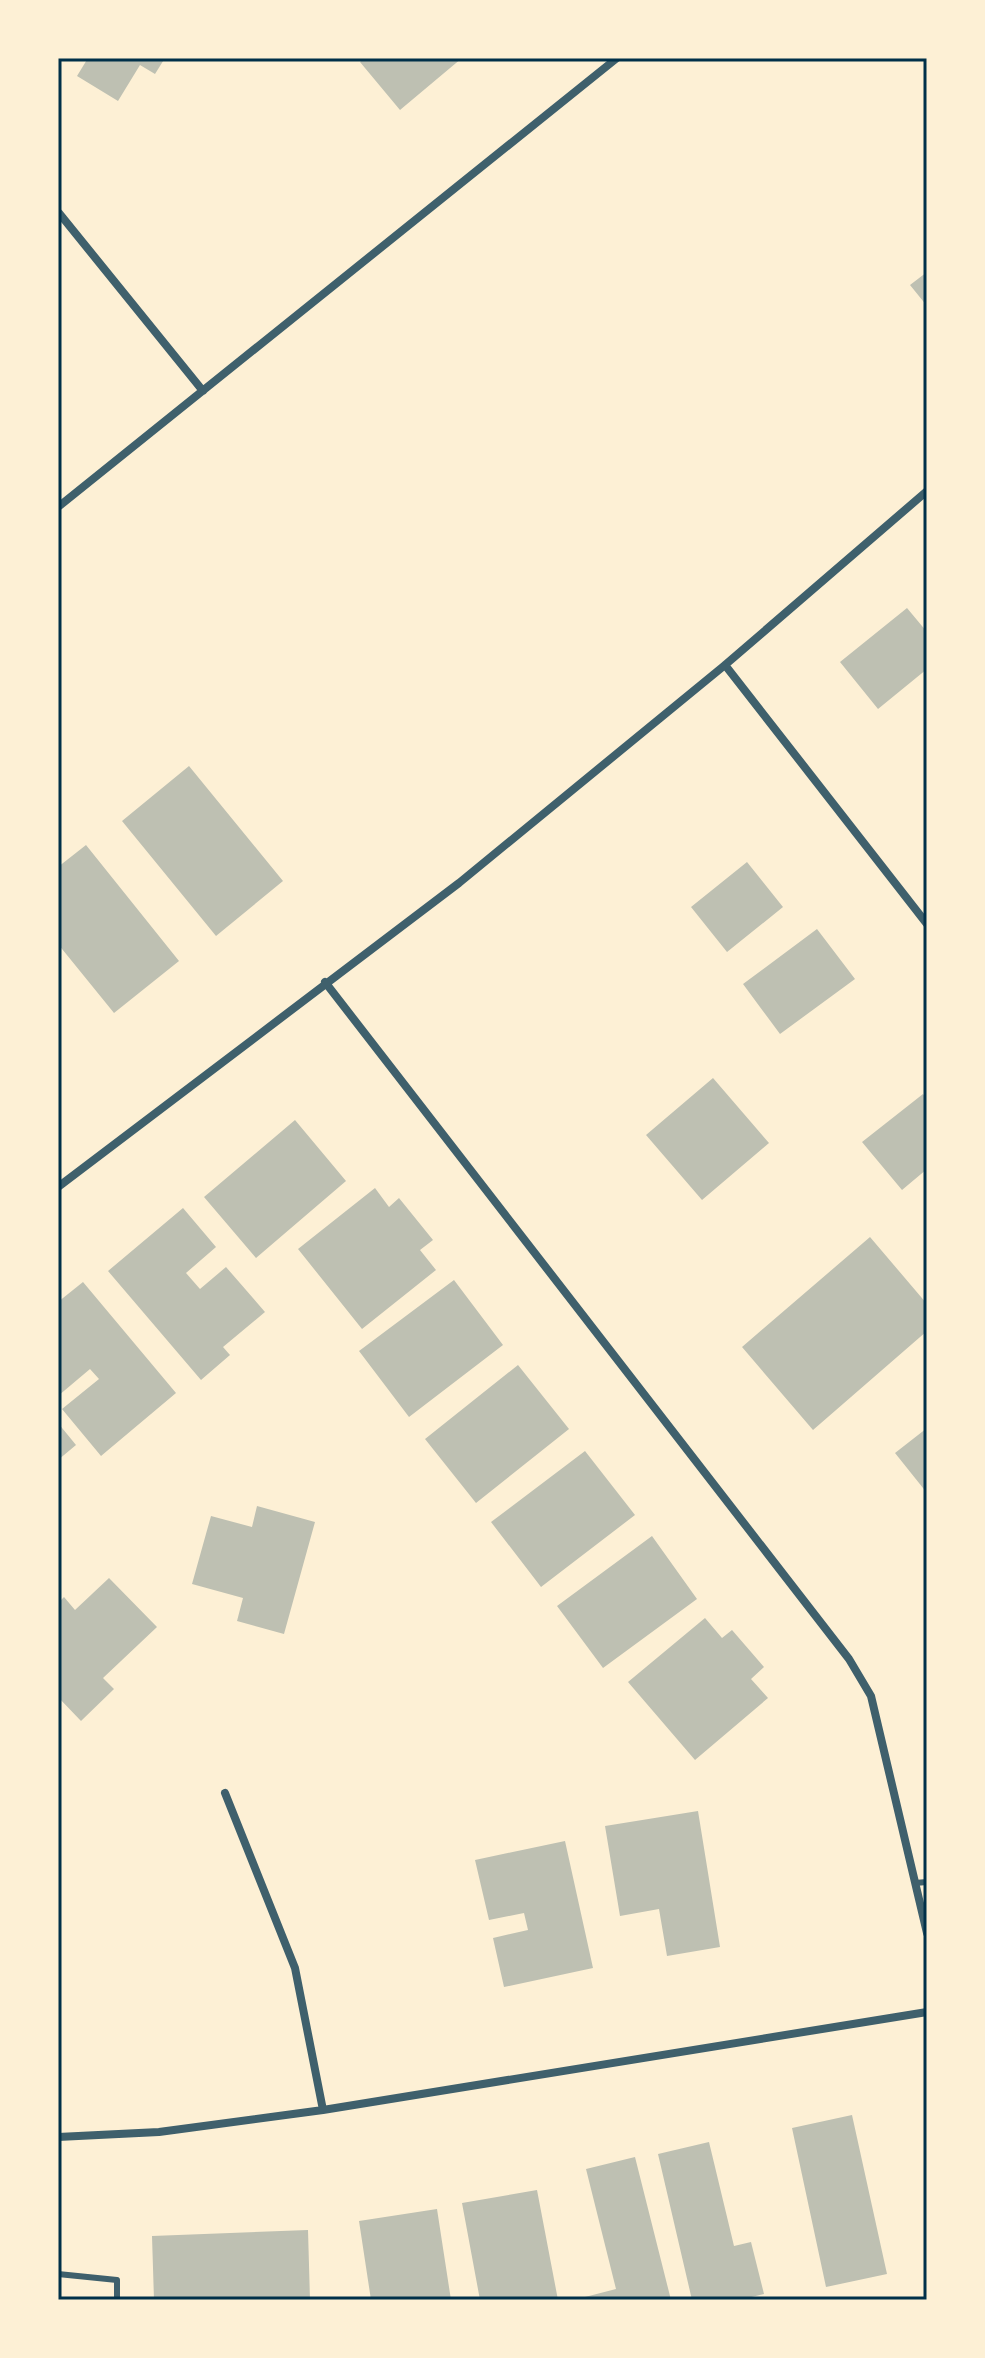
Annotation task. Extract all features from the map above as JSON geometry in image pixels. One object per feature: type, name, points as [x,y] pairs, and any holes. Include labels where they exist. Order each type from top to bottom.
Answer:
[{"type":"street","points":[[58,507],[617,58]]},
{"type":"street","points":[[59,213],[203,391]]},
{"type":"street","points":[[58,1187],[459,883],[725,665],[927,491]]},
{"type":"street","points":[[725,665],[927,924]]},
{"type":"street","points":[[325,982],[849,1659],[871,1696],[927,1933]]},
{"type":"street","points":[[225,1793],[295,1968],[323,2110]]},
{"type":"street","points":[[58,2137],[159,2132],[323,2110],[927,2012]]},
{"type":"lane","points":[[915,1883],[927,1882]]},
{"type":"lane","points":[[58,2274],[117,2280],[117,2300]]},
{"type":"building","points":[[88,58],[165,58],[155,74],[140,65],[118,101],[77,76]]},
{"type":"building","points":[[364,58],[462,58],[400,110],[360,62]]},
{"type":"building","points":[[927,272],[927,306],[910,285]]},
{"type":"building","points":[[907,608],[927,632],[927,669],[878,709],[840,662]]},
{"type":"building","points":[[189,766],[283,881],[216,936],[122,821]]},
{"type":"building","points":[[86,845],[179,961],[114,1013],[58,944],[58,867]]},
{"type":"building","points":[[747,862],[783,907],[727,952],[691,907]]},
{"type":"building","points":[[817,929],[855,979],[780,1034],[743,984]]},
{"type":"building","points":[[713,1078],[769,1143],[702,1200],[646,1135]]},
{"type":"building","points":[[923,1094],[927,1099],[927,1169],[902,1190],[862,1142]]},
{"type":"building","points":[[295,1120],[346,1181],[256,1258],[204,1197]]},
{"type":"building","points":[[375,1188],[389,1207],[399,1198],[433,1240],[420,1250],[436,1270],[362,1329],[298,1249]]},
{"type":"building","points":[[183,1208],[216,1247],[186,1273],[200,1289],[226,1267],[265,1312],[223,1347],[230,1355],[201,1380],[108,1271]]},
{"type":"building","points":[[870,1237],[927,1304],[927,1331],[813,1430],[742,1347]]},
{"type":"building","points":[[454,1280],[503,1345],[409,1417],[359,1351]]},
{"type":"building","points":[[83,1282],[176,1393],[101,1456],[62,1409],[99,1379],[90,1369],[58,1396],[58,1302]]},
{"type":"building","points":[[518,1365],[569,1429],[476,1503],[425,1439]]},
{"type":"building","points":[[58,1423],[76,1445],[58,1460]]},
{"type":"building","points":[[927,1428],[927,1493],[895,1453]]},
{"type":"building","points":[[585,1451],[635,1515],[541,1587],[491,1522]]},
{"type":"building","points":[[257,1506],[315,1522],[284,1634],[237,1621],[243,1598],[192,1584],[211,1516],[252,1527]]},
{"type":"building","points":[[652,1536],[697,1599],[603,1668],[557,1606]]},
{"type":"building","points":[[109,1578],[157,1627],[103,1678],[114,1689],[81,1721],[58,1697],[58,1603],[64,1597],[75,1610]]},
{"type":"building","points":[[705,1618],[722,1638],[732,1630],[764,1667],[751,1679],[768,1698],[695,1760],[628,1682]]},
{"type":"building","points":[[698,1811],[720,1947],[667,1956],[659,1909],[620,1916],[605,1826]]},
{"type":"building","points":[[565,1841],[593,1968],[504,1987],[493,1938],[528,1930],[524,1913],[489,1920],[475,1860]]},
{"type":"building","points":[[852,2115],[887,2274],[826,2287],[792,2128]]},
{"type":"building","points":[[709,2142],[734,2246],[751,2242],[764,2294],[739,2300],[692,2300],[658,2154]]},
{"type":"building","points":[[635,2157],[671,2300],[585,2300],[585,2297],[616,2289],[586,2169]]},
{"type":"building","points":[[537,2190],[558,2300],[480,2300],[462,2203]]},
{"type":"building","points":[[437,2209],[451,2300],[371,2300],[359,2221]]},
{"type":"building","points":[[308,2230],[310,2300],[154,2300],[152,2236]]}]
